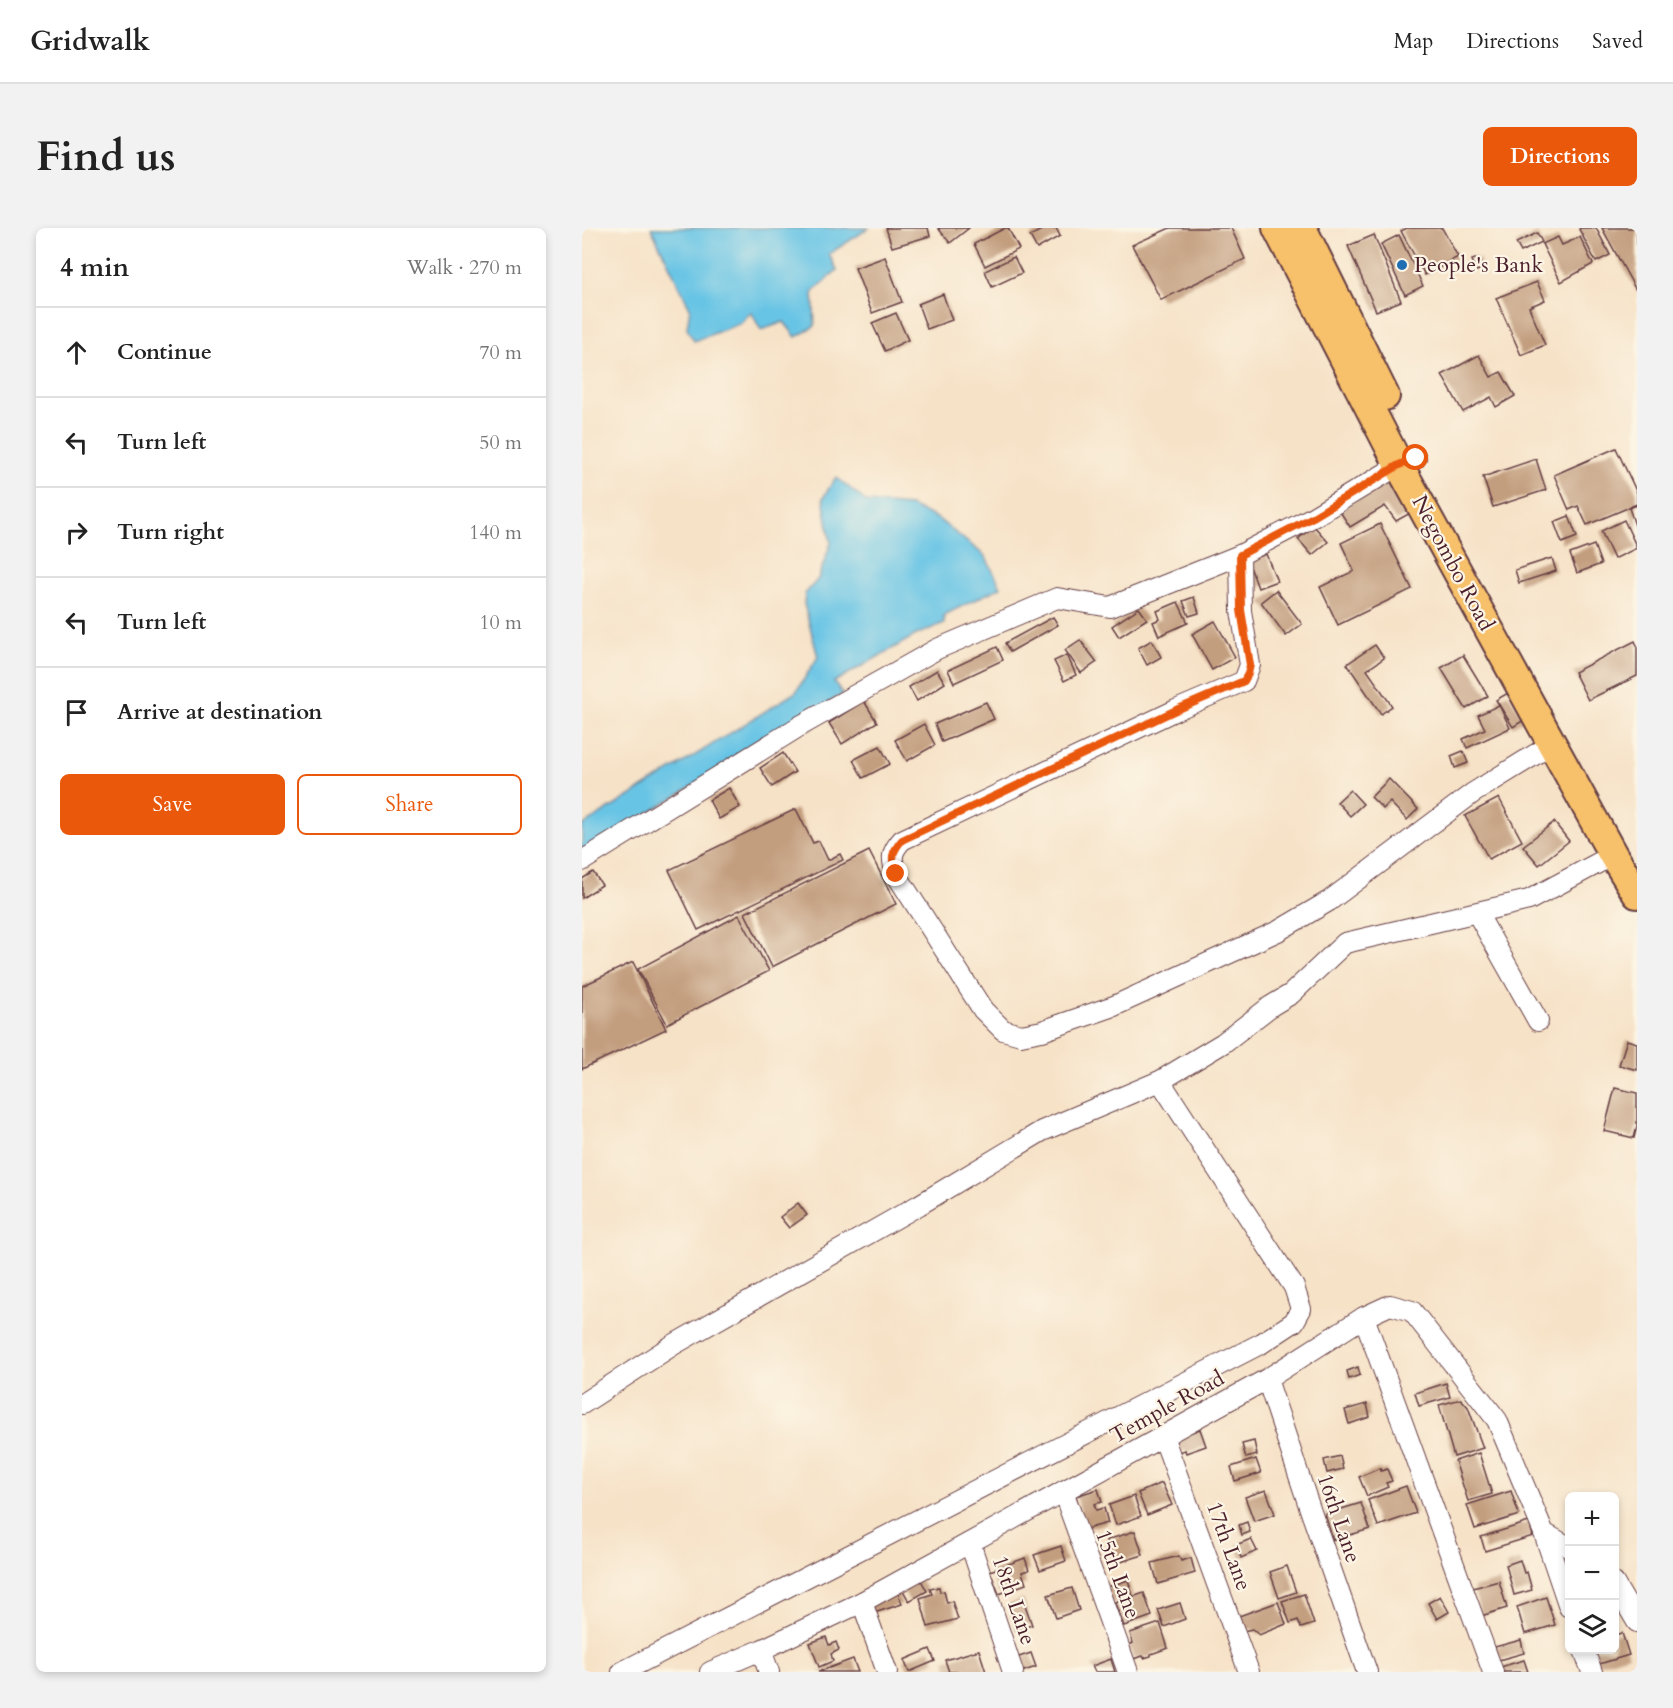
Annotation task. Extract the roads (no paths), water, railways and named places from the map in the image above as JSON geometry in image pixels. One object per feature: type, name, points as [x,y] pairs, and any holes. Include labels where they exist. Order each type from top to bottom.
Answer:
[{"type":"highway","name":"Negombo Road","points":[[1277,228],[1408,462],[1565,732],[1625,856],[1637,894]]},
{"type":"highway","name":"Negombo Road","points":[[1302,228],[1408,462],[1552,744],[1625,856]]},
{"type":"street","points":[[582,861],[800,726],[937,649],[1057,598],[1110,607],[1240,555],[1313,517],[1408,462]]},
{"type":"street","points":[[1240,555],[1241,610],[1250,665],[1244,681],[1176,710],[902,840],[892,850],[891,859],[896,874],[982,1010],[1003,1030],[1021,1035],[1042,1031],[1114,1006],[1278,932],[1329,901],[1473,793],[1552,744]]},
{"type":"street","points":[[582,1404],[673,1345],[919,1205],[1042,1131],[1160,1081],[1223,1043],[1271,1006],[1291,994],[1345,943],[1529,900],[1625,856]]},
{"type":"street","points":[[1477,913],[1539,1021]]},
{"type":"street","points":[[622,1672],[1262,1343],[1294,1322],[1301,1310],[1294,1287],[1160,1081]]},
{"type":"street","name":"Temple Road","points":[[710,1672],[862,1602],[1267,1379],[1364,1317],[1390,1305],[1412,1311],[1497,1420],[1544,1533],[1567,1600]]},
{"type":"street","points":[[1364,1317],[1493,1672]]},
{"type":"street","name":"16th Lane","points":[[1267,1379],[1367,1672]]},
{"type":"street","name":"17th Lane","points":[[1163,1436],[1249,1672]]},
{"type":"street","name":"15th Lane","points":[[1063,1491],[1128,1672]]},
{"type":"street","points":[[1544,1533],[1567,1546]]},
{"type":"street","name":"18th Lane","points":[[970,1543],[1013,1672]]},
{"type":"street","points":[[1619,1591],[1637,1622]]},
{"type":"street","points":[[862,1602],[887,1672]]},
{"type":"street","points":[[761,1650],[769,1672]]},
{"type":"street","points":[[1585,1654],[1592,1672]]},
{"type":"water","points":[[651,228],[869,228],[829,254],[837,270],[813,292],[815,326],[796,337],[784,322],[761,330],[751,312],[741,323],[694,341],[687,328],[690,308]]},
{"type":"water","points":[[836,477],[867,502],[910,506],[938,519],[985,556],[1001,587],[944,615],[944,623],[916,635],[834,682],[843,694],[582,854],[582,826],[796,692],[818,657],[804,604],[805,594],[818,579],[831,543],[823,498]]},
{"type":"place","name":"People's Bank","points":[[1402,265]]}]
